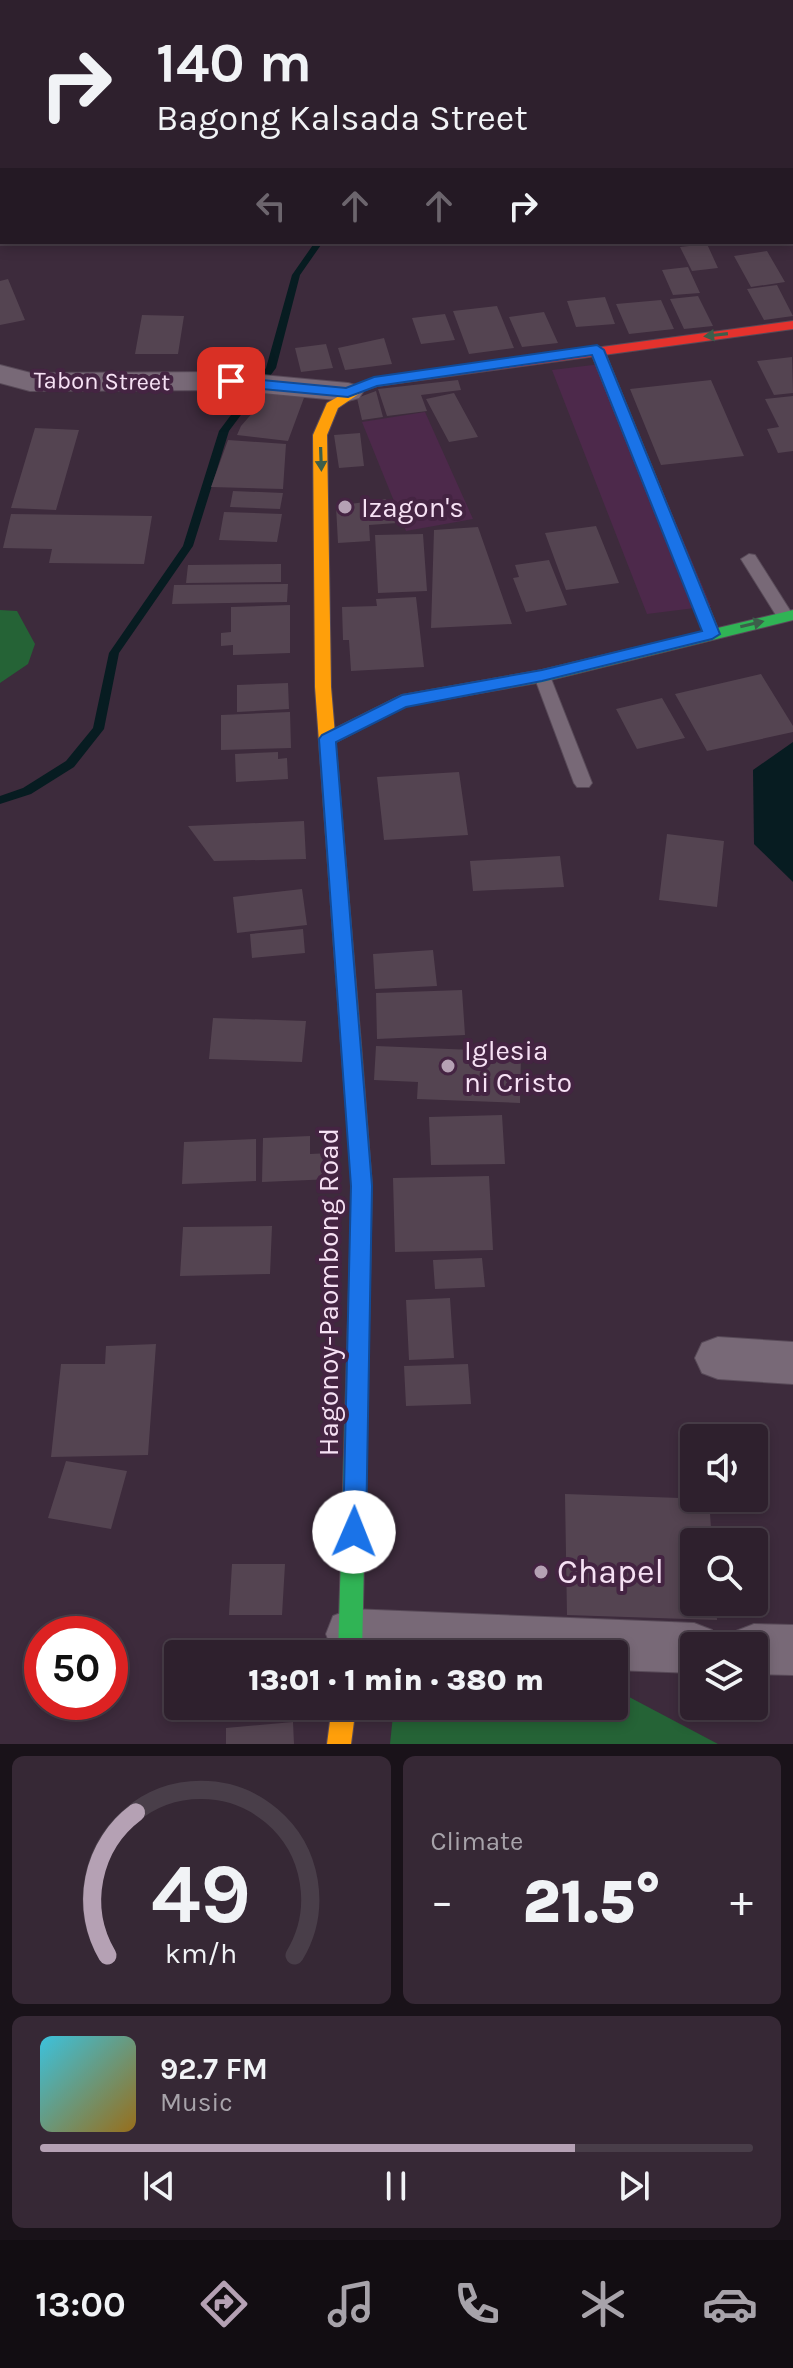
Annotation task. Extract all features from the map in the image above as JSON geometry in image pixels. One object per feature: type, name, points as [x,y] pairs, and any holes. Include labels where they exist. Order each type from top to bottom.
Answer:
[{"type":"main road","points":[[348,392],[374,382],[793,325]]},
{"type":"main road","name":"Hagonoy-Paombong Road","points":[[348,392],[328,408],[320,435],[331,689],[328,739],[362,1186],[350,1640]]},
{"type":"main road","points":[[328,739],[402,701],[542,676],[789,616]]},
{"type":"main road","points":[[370,696],[402,701]]},
{"type":"main road","points":[[339,1744],[342,1720]]},
{"type":"street","name":"Tabon Street","points":[[0,374],[30,382],[231,381],[348,392]]},
{"type":"street","points":[[718,1358],[793,1363]]},
{"type":"street","points":[[628,1647],[680,1648]]},
{"type":"street","points":[[768,1649],[793,1650]]},
{"type":"lane","points":[[597,350],[712,634]]},
{"type":"lane","points":[[749,559],[789,616]]},
{"type":"lane","points":[[542,676],[583,783]]},
{"type":"shaded area","points":[[609,363],[711,606],[647,614],[552,370]]},
{"type":"shaded area","points":[[425,412],[473,519],[406,531],[362,422]]},
{"type":"shaded area","points":[[793,742],[793,882],[754,844],[753,770]]},
{"type":"green space","points":[[0,610],[17,611],[35,644],[28,664],[0,683]]},
{"type":"green space","points":[[628,1696],[718,1744],[390,1744],[393,1720],[628,1720]]},
{"type":"building","points":[[707,244],[718,268],[692,271],[680,247]]},
{"type":"building","points":[[767,251],[785,282],[751,287],[734,256]]},
{"type":"building","points":[[688,267],[700,293],[673,295],[662,270]]},
{"type":"building","points":[[8,279],[25,320],[0,325],[0,281]]},
{"type":"building","points":[[777,285],[793,316],[764,320],[747,289]]},
{"type":"building","points":[[698,296],[713,326],[684,329],[670,299]]},
{"type":"building","points":[[605,297],[615,324],[576,327],[567,301]]},
{"type":"building","points":[[661,300],[674,329],[629,334],[616,304]]},
{"type":"building","points":[[497,306],[514,348],[469,354],[453,311]]},
{"type":"building","points":[[544,312],[558,343],[522,347],[509,317]]},
{"type":"building","points":[[445,314],[455,340],[421,344],[412,318]]},
{"type":"building","points":[[142,315],[184,316],[178,354],[135,354]]},
{"type":"building","points":[[384,338],[392,364],[345,370],[338,348]]},
{"type":"building","points":[[326,344],[333,368],[301,372],[295,348]]},
{"type":"building","points":[[792,357],[793,393],[774,395],[757,361]]},
{"type":"building","points":[[458,380],[461,390],[421,395],[427,411],[387,416],[378,389]]},
{"type":"building","points":[[711,380],[744,456],[661,465],[630,389]]},
{"type":"building","points":[[263,390],[305,395],[288,441],[237,435],[254,411]]},
{"type":"building","points":[[376,391],[383,417],[362,420],[357,398]]},
{"type":"building","points":[[454,393],[478,437],[449,442],[426,399]]},
{"type":"building","points":[[793,396],[793,451],[778,453],[767,429],[779,427],[765,399]]},
{"type":"building","points":[[35,428],[79,430],[56,510],[11,508]]},
{"type":"building","points":[[360,433],[364,466],[339,468],[334,435]]},
{"type":"building","points":[[228,440],[286,444],[283,489],[211,487]]},
{"type":"building","points":[[233,491],[283,493],[280,509],[230,507]]},
{"type":"building","points":[[386,499],[397,523],[369,525],[370,541],[338,543],[336,506]]},
{"type":"building","points":[[224,512],[282,514],[277,542],[219,540]]},
{"type":"building","points":[[11,514],[152,516],[144,564],[49,563],[52,549],[3,548]]},
{"type":"building","points":[[596,526],[619,583],[566,590],[545,533]]},
{"type":"building","points":[[478,527],[512,624],[431,628],[434,530]]},
{"type":"building","points":[[423,534],[427,591],[378,593],[375,535]]},
{"type":"building","points":[[549,560],[567,605],[526,612],[513,578],[519,577],[515,565]]},
{"type":"building","points":[[281,564],[281,582],[186,583],[188,565]]},
{"type":"building","points":[[288,584],[287,602],[172,604],[174,585]]},
{"type":"building","points":[[416,597],[424,667],[351,671],[349,640],[343,640],[342,607],[377,606],[376,599]]},
{"type":"building","points":[[290,605],[290,653],[233,655],[233,645],[221,646],[221,633],[231,632],[231,607]]},
{"type":"building","points":[[761,674],[793,726],[793,732],[707,751],[675,694]]},
{"type":"building","points":[[288,683],[289,709],[237,712],[237,685]]},
{"type":"building","points":[[662,698],[685,738],[637,749],[616,709]]},
{"type":"building","points":[[290,712],[291,748],[221,750],[221,715]]},
{"type":"building","points":[[278,752],[278,759],[287,758],[288,779],[236,782],[235,754]]},
{"type":"building","points":[[459,772],[468,835],[384,840],[377,777]]},
{"type":"building","points":[[304,821],[306,859],[214,861],[188,826]]},
{"type":"building","points":[[667,834],[724,841],[717,907],[659,900]]},
{"type":"building","points":[[560,856],[564,887],[473,891],[470,861]]},
{"type":"building","points":[[302,889],[307,925],[237,933],[233,897]]},
{"type":"building","points":[[303,929],[305,953],[252,958],[250,934]]},
{"type":"building","points":[[433,950],[437,986],[375,989],[373,954]]},
{"type":"building","points":[[462,990],[465,1035],[377,1039],[376,993]]},
{"type":"building","points":[[213,1018],[306,1021],[302,1062],[209,1059]]},
{"type":"building","name":"Iglesia ni Cristo","points":[[376,1046],[521,1052],[520,1103],[417,1099],[418,1082],[374,1080]]},
{"type":"building","points":[[502,1115],[505,1164],[431,1165],[429,1117]]},
{"type":"building","points":[[310,1136],[310,1154],[332,1153],[333,1179],[262,1182],[263,1138]]},
{"type":"building","points":[[256,1139],[256,1181],[182,1184],[184,1142]]},
{"type":"building","points":[[489,1176],[493,1250],[395,1252],[393,1178]]},
{"type":"building","points":[[272,1226],[270,1274],[180,1276],[183,1227]]},
{"type":"building","points":[[482,1258],[485,1287],[435,1289],[433,1260]]},
{"type":"building","points":[[450,1298],[454,1358],[409,1360],[406,1300]]},
{"type":"building","points":[[156,1344],[148,1455],[51,1457],[61,1364],[105,1364],[106,1346]]},
{"type":"building","points":[[468,1364],[471,1404],[406,1406],[404,1366]]},
{"type":"building","points":[[66,1461],[127,1471],[111,1529],[48,1518]]},
{"type":"building","points":[[565,1494],[680,1498],[680,1512],[710,1512],[711,1528],[680,1528],[680,1616],[717,1616],[717,1620],[567,1615]]},
{"type":"building","points":[[232,1564],[285,1564],[282,1615],[229,1615]]},
{"type":"building","points":[[293,1722],[294,1744],[226,1744],[226,1728]]},
{"type":"waterway","points":[[0,800],[27,791],[70,764],[98,729],[114,653],[188,546],[224,431],[271,368],[296,275],[318,244]]},
{"type":"traffic: fast","points":[[328,739],[402,701],[542,676],[793,615]]},
{"type":"traffic: fast","points":[[350,1640],[362,1186],[351,1044]]},
{"type":"traffic: slow","points":[[351,1044],[323,687],[320,435],[332,406],[362,387]]},
{"type":"traffic: slow","points":[[339,1744],[342,1720]]},
{"type":"traffic: jam","points":[[362,387],[374,382],[793,325]]},
{"type":"place","name":"Izagon's","points":[[345,507]]},
{"type":"place","name":"Iglesia ni Cristo","points":[[448,1066]]},
{"type":"place","name":"Chapel","points":[[541,1572]]},
{"type":"route","points":[[231,381],[348,392],[374,382],[597,350],[712,634],[542,676],[402,701],[328,739],[362,1186],[354,1532]]}]
